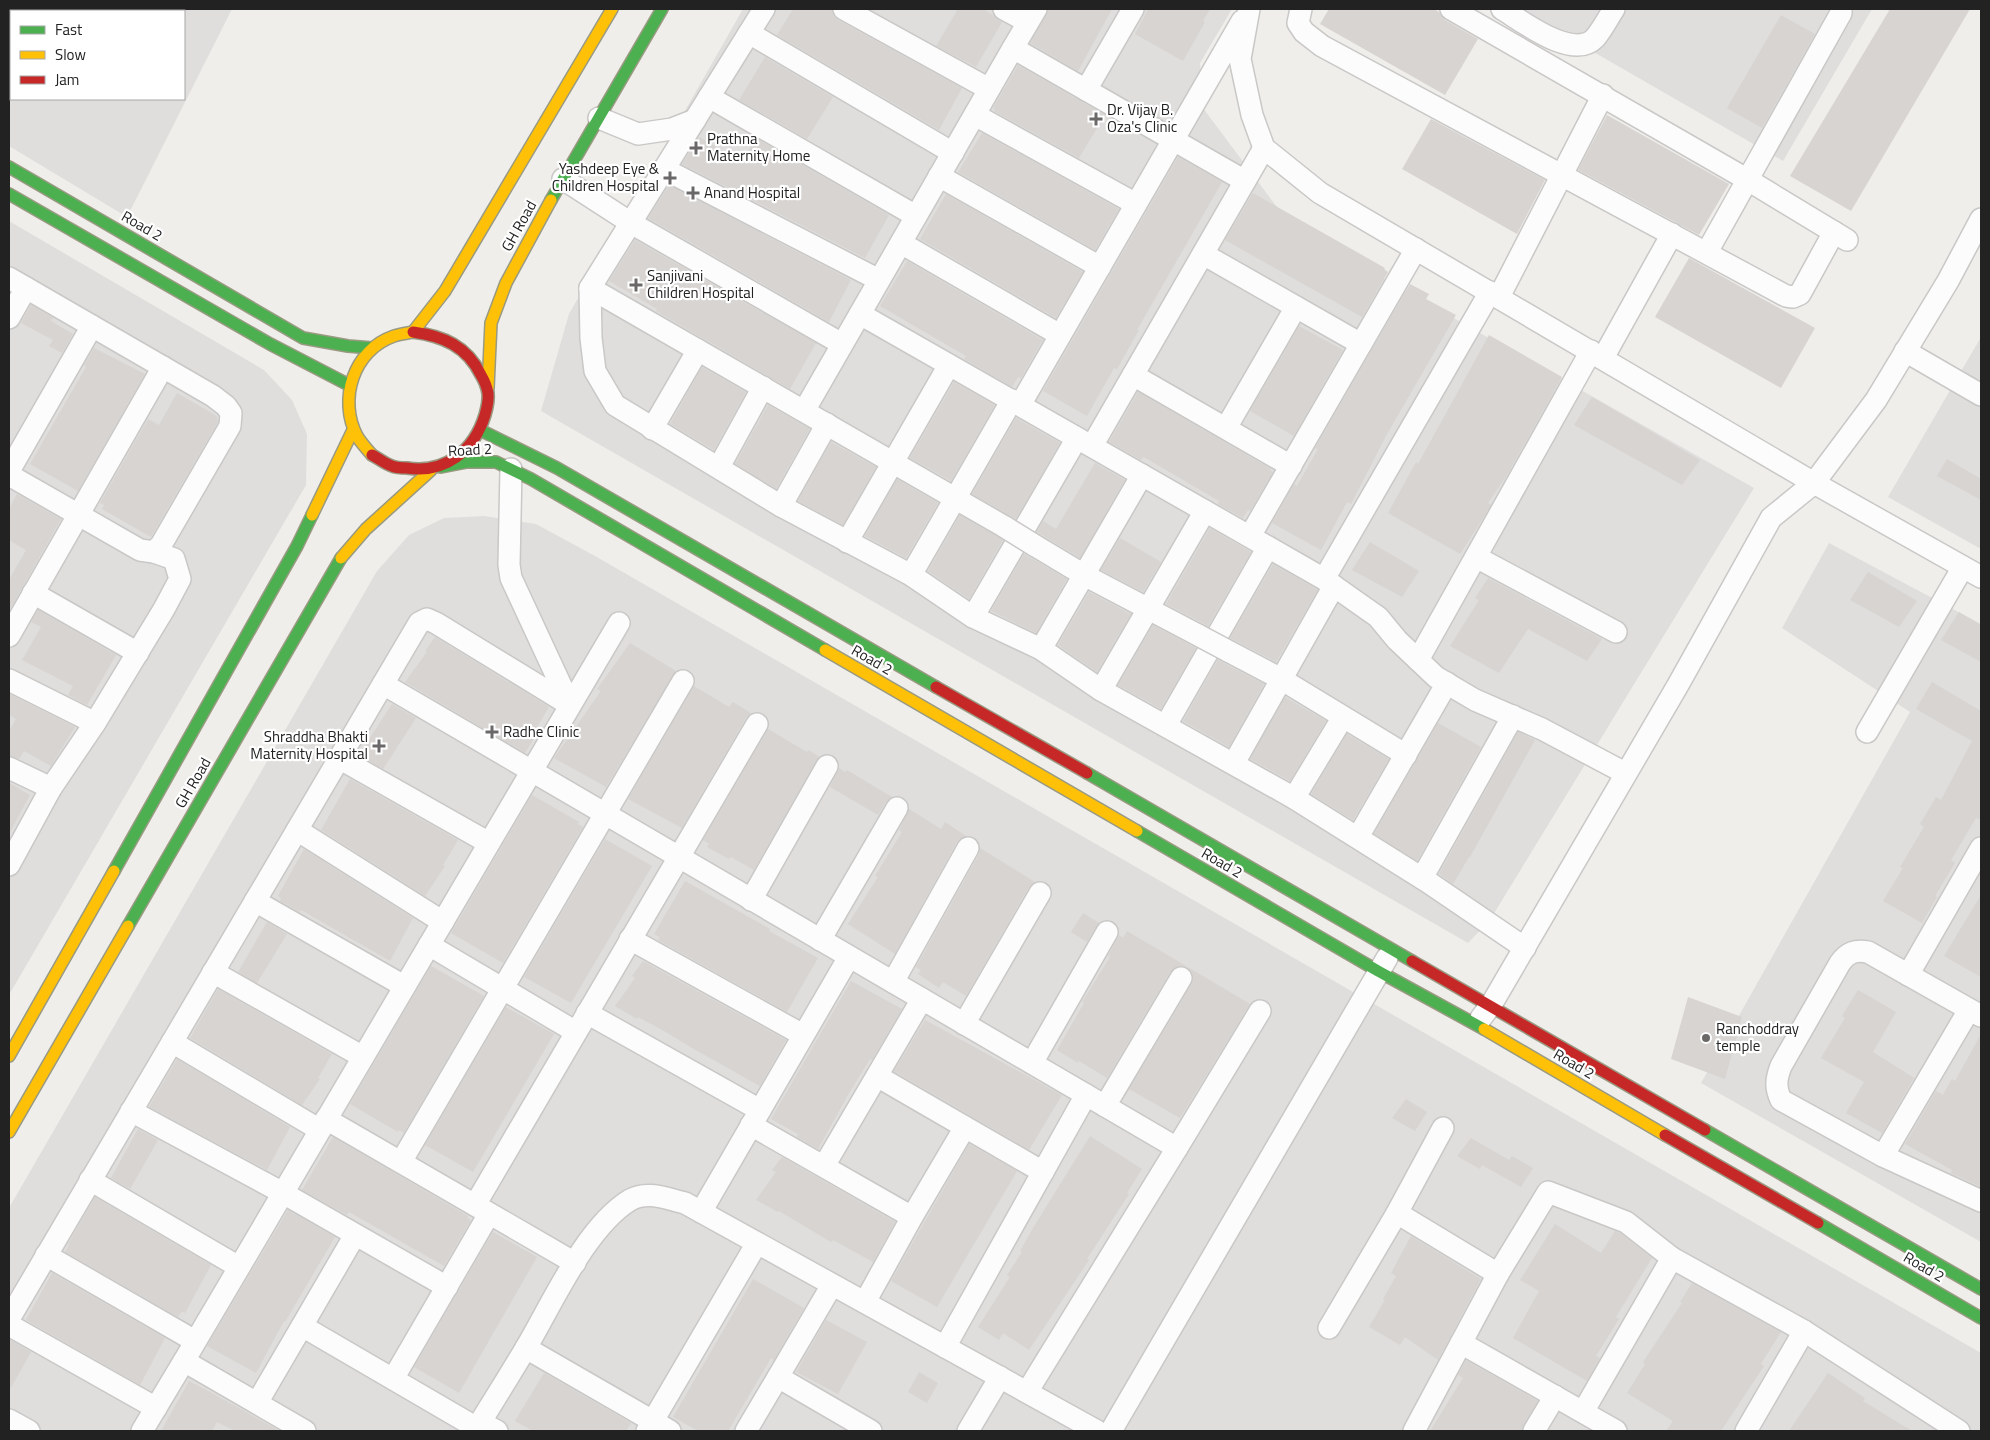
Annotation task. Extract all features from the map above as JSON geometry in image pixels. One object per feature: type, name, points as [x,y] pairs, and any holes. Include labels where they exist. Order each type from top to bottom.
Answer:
[{"type":"street","name":"GH Road","points":[[413,332],[445,290],[478,237],[612,9]]},
{"type":"street","name":"GH Road","points":[[488,394],[491,323],[506,283],[563,179],[662,9]]},
{"type":"street","points":[[764,9],[590,288],[591,338],[595,371],[615,406],[719,466],[781,506],[911,575],[973,617],[1041,649],[1101,690],[1294,798],[1422,878],[1525,948]]},
{"type":"street","points":[[844,9],[989,89]]},
{"type":"street","points":[[804,411],[1032,15],[1004,9]]},
{"type":"street","points":[[1086,90],[1132,9]]},
{"type":"street","points":[[911,575],[956,497],[1060,334],[1100,267],[1248,9]]},
{"type":"street","points":[[1248,9],[1240,59],[1252,115],[1264,148],[1320,193],[1814,483],[1972,572],[1867,732]]},
{"type":"street","points":[[1301,9],[1298,23],[1304,32],[1322,46],[1786,296],[1793,297],[1800,294],[1840,236],[1603,95],[1451,9]]},
{"type":"street","points":[[1502,9],[1554,40],[1571,46],[1582,45],[1594,39],[1614,9]]},
{"type":"street","points":[[1707,252],[1841,13],[1841,9]]},
{"type":"street","points":[[749,33],[953,153]]},
{"type":"street","points":[[1013,48],[1245,181]]},
{"type":"street","points":[[1234,763],[1281,679],[1329,582],[1561,176],[1603,95]]},
{"type":"street","points":[[709,98],[916,216]]},
{"type":"street","points":[[975,115],[1136,204]]},
{"type":"street","points":[[599,118],[638,134],[672,129],[695,120]]},
{"type":"street","points":[[973,617],[1084,442],[1133,376],[1264,148]]},
{"type":"street","name":"Road 2","points":[[9,167],[304,338],[348,346],[372,348]]},
{"type":"street","points":[[664,169],[879,280]]},
{"type":"street","points":[[939,176],[1100,267]]},
{"type":"street","points":[[563,179],[631,223],[842,344]]},
{"type":"street","points":[[9,194],[270,344],[348,385]]},
{"type":"street","points":[[1477,1025],[1491,1006],[1525,948],[1771,518],[1814,483],[1876,400],[1948,281],[1975,247],[1981,219]]},
{"type":"street","points":[[1418,660],[1476,557],[1672,234]]},
{"type":"street","points":[[901,243],[1060,334]]},
{"type":"street","points":[[1250,536],[1416,249]]},
{"type":"street","points":[[1203,254],[1361,344]]},
{"type":"street","points":[[9,318],[17,283],[213,396],[226,406],[231,413],[230,426],[161,545],[154,552]]},
{"type":"street","points":[[590,288],[956,497],[1084,575],[1281,679],[1406,755]]},
{"type":"street","points":[[1226,428],[1296,306]]},
{"type":"street","points":[[860,314],[1329,582],[1378,617],[1397,640],[1436,677],[1447,684],[1475,700],[1542,729],[1626,773]]},
{"type":"street","points":[[9,470],[92,326]]},
{"type":"street","points":[[413,332],[434,334],[453,342],[469,356],[480,374],[488,394],[480,430],[470,445],[457,458],[436,468],[407,471],[384,464],[366,450],[353,430],[347,407],[348,385],[357,364],[372,348],[391,337],[413,332]]},
{"type":"street","points":[[652,429],[698,350]]},
{"type":"street","points":[[1905,351],[1981,395]]},
{"type":"street","points":[[847,542],[949,365]]},
{"type":"street","points":[[9,636],[163,367]]},
{"type":"street","points":[[1133,376],[1291,466]]},
{"type":"street","points":[[719,466],[764,387]]},
{"type":"street","points":[[781,506],[828,424]]},
{"type":"street","name":"GH Road","points":[[9,1056],[297,546],[353,430]]},
{"type":"street","name":"Road 2","points":[[480,430],[557,468],[1981,1289]]},
{"type":"street","name":"Road 2","points":[[436,468],[467,462],[496,462],[557,494],[1378,971],[1477,1025],[1981,1318]]},
{"type":"street","name":"GH Road","points":[[9,1132],[338,562],[366,529],[436,468]]},
{"type":"street","points":[[511,469],[509,565],[511,578],[570,705]]},
{"type":"street","points":[[9,475],[140,550],[154,552],[174,559],[180,580],[95,723],[51,788],[9,864]]},
{"type":"street","points":[[1041,649],[1142,475]]},
{"type":"street","points":[[1101,690],[1204,510]]},
{"type":"street","points":[[1166,725],[1268,547]]},
{"type":"street","points":[[1476,557],[1616,632]]},
{"type":"street","points":[[33,593],[138,653]]},
{"type":"street","points":[[9,1319],[418,623],[427,619],[436,623],[570,705]]},
{"type":"street","points":[[142,1431],[619,624]]},
{"type":"street","points":[[9,680],[95,723]]},
{"type":"street","points":[[401,1162],[603,814],[683,681]]},
{"type":"street","points":[[383,684],[1177,1148]]},
{"type":"street","points":[[1358,837],[1447,684]]},
{"type":"street","points":[[1422,878],[1513,716]]},
{"type":"street","points":[[1294,798],[1343,717]]},
{"type":"street","points":[[393,1379],[447,1287],[482,1209],[576,1032],[757,724]]},
{"type":"street","points":[[339,758],[489,844]]},
{"type":"street","points":[[751,900],[828,766]]},
{"type":"street","points":[[9,768],[51,788]]},
{"type":"street","points":[[820,940],[897,808]]},
{"type":"street","points":[[296,830],[443,922]]},
{"type":"street","points":[[893,982],[968,848]]},
{"type":"street","points":[[1908,975],[1974,876],[1981,848]]},
{"type":"street","points":[[964,1024],[1040,893]]},
{"type":"street","points":[[255,901],[404,986]]},
{"type":"street","points":[[1032,1064],[1108,932]]},
{"type":"street","points":[[630,939],[803,1035]]},
{"type":"street","points":[[429,945],[576,1032]]},
{"type":"street","points":[[1883,1156],[1975,1013],[1868,952],[1857,950],[1846,955],[1781,1066],[1777,1076],[1776,1088],[1781,1100],[1883,1156],[1981,1201]]},
{"type":"street","points":[[1111,1431],[1378,971],[1392,951]]},
{"type":"street","points":[[701,1212],[849,957]]},
{"type":"street","points":[[213,972],[363,1057]]},
{"type":"street","points":[[1105,1106],[1181,978]]},
{"type":"street","points":[[824,1166],[922,999]]},
{"type":"street","points":[[1027,1392],[1260,1011]]},
{"type":"street","points":[[587,1013],[755,1118],[824,1166],[912,1217]]},
{"type":"street","points":[[172,1042],[323,1125],[401,1162],[575,1263]]},
{"type":"street","points":[[877,1076],[1043,1172]]},
{"type":"street","points":[[945,1347],[1086,1095]]},
{"type":"street","points":[[131,1110],[283,1193],[447,1287]]},
{"type":"street","points":[[865,1302],[965,1127]]},
{"type":"street","points":[[1329,1328],[1397,1212],[1443,1128]]},
{"type":"street","points":[[90,1180],[239,1268]]},
{"type":"street","points":[[1414,1431],[1498,1274],[1548,1192],[1626,1222],[1672,1258],[1804,1331],[1932,1424],[1959,1431]]},
{"type":"street","points":[[302,1326],[482,1428],[575,1263],[598,1229],[631,1200],[650,1194],[685,1203],[1097,1431]]},
{"type":"street","points":[[1397,1212],[1498,1274]]},
{"type":"street","points":[[257,1403],[356,1235]]},
{"type":"street","points":[[526,1348],[657,1428],[758,1243]]},
{"type":"street","points":[[46,1255],[195,1341]]},
{"type":"street","points":[[1583,1412],[1672,1258]]},
{"type":"street","points":[[746,1431],[832,1284]]},
{"type":"street","points":[[9,1325],[156,1408]]},
{"type":"street","points":[[1746,1431],[1804,1331]]},
{"type":"street","points":[[1461,1343],[1616,1431]]},
{"type":"street","points":[[184,1361],[305,1431]]},
{"type":"street","points":[[778,1377],[868,1430]]},
{"type":"street","points":[[968,1431],[1000,1377]]},
{"type":"street","points":[[1534,1431],[1555,1396]]},
{"type":"street","points":[[9,1420],[29,1431]]},
{"type":"shaded area","points":[[9,9],[232,9],[127,217],[9,146]]},
{"type":"shaded area","points":[[743,9],[1232,9],[1200,63],[1203,108],[1291,226],[1754,488],[1490,920],[1468,943],[541,411],[569,314]]},
{"type":"shaded area","points":[[1519,9],[1872,9],[1783,161]]},
{"type":"shaded area","points":[[9,221],[264,370],[292,400],[307,434],[306,485],[9,995]]},
{"type":"shaded area","points":[[1981,337],[1981,549],[1888,497]]},
{"type":"shaded area","points":[[484,516],[536,524],[595,556],[1981,1353],[1981,1431],[9,1431],[9,1208],[377,571],[409,535],[444,518]]},
{"type":"shaded area","points":[[1829,543],[1981,624],[1981,1242],[1701,1083],[1910,712],[1782,628]]},
{"type":"building","points":[[793,9],[832,9],[833,15],[838,20],[962,88],[939,130],[777,35]]},
{"type":"building","points":[[958,9],[984,9],[1002,22],[976,67],[936,46]]},
{"type":"building","points":[[1049,9],[1112,9],[1078,71],[1030,43]]},
{"type":"building","points":[[1148,9],[1210,9],[1203,21],[1205,22],[1183,61],[1135,34]]},
{"type":"building","points":[[1329,9],[1434,9],[1445,20],[1478,39],[1445,95],[1320,24]]},
{"type":"building","points":[[1890,9],[1970,9],[1851,211],[1790,176]]},
{"type":"building","points":[[1781,15],[1815,34],[1762,128],[1727,108]]},
{"type":"building","points":[[765,57],[833,97],[807,139],[739,100]]},
{"type":"building","points":[[1018,65],[1105,115],[1079,158],[994,111],[995,109],[993,108]]},
{"type":"building","points":[[1607,115],[1729,184],[1699,235],[1578,170]]},
{"type":"building","points":[[1431,119],[1545,180],[1517,234],[1402,169]]},
{"type":"building","points":[[982,133],[1119,209],[1095,250],[958,172]]},
{"type":"building","points":[[699,137],[742,162],[756,138],[889,215],[865,258],[682,164]]},
{"type":"building","points":[[1178,157],[1222,182],[1137,330],[1139,330],[1117,369],[1114,368],[1087,416],[1043,391]]},
{"type":"building","points":[[669,185],[851,280],[829,322],[648,218]]},
{"type":"building","points":[[1253,193],[1385,268],[1388,272],[1362,317],[1225,240]]},
{"type":"building","points":[[946,194],[1083,272],[1056,318],[920,239]]},
{"type":"building","points":[[635,240],[816,343],[790,389],[656,311],[657,309],[609,281]]},
{"type":"building","points":[[1689,258],[1815,328],[1781,388],[1655,317]]},
{"type":"building","points":[[907,261],[1043,340],[1021,378],[1018,377],[1012,387],[964,359],[966,356],[880,306]]},
{"type":"building","points":[[1410,284],[1429,294],[1426,299],[1456,315],[1387,434],[1351,504],[1347,502],[1321,550],[1272,523],[1294,484],[1297,486],[1318,449],[1315,448]]},
{"type":"building","points":[[31,305],[53,318],[51,321],[73,334],[62,353],[49,346],[53,340],[21,323]]},
{"type":"building","points":[[1299,326],[1343,350],[1294,436],[1250,411]]},
{"type":"building","points":[[1489,335],[1562,377],[1507,475],[1488,503],[1491,505],[1460,554],[1388,513],[1416,462],[1418,464]]},
{"type":"building","points":[[94,348],[145,374],[78,491],[30,464],[86,367],[84,365]]},
{"type":"building","points":[[702,367],[746,392],[714,450],[670,424]]},
{"type":"building","points":[[954,382],[995,405],[951,481],[910,458]]},
{"type":"building","points":[[1138,392],[1271,469],[1273,472],[1250,511],[1248,510],[1243,518],[1218,504],[1219,501],[1149,460],[1143,457],[1141,460],[1109,442]]},
{"type":"building","points":[[177,393],[217,416],[218,422],[151,537],[102,509],[104,505],[100,503],[148,419],[159,425]]},
{"type":"building","points":[[1592,397],[1700,460],[1682,485],[1574,425]]},
{"type":"building","points":[[768,405],[810,429],[776,489],[735,464]]},
{"type":"building","points":[[1016,418],[1060,443],[1016,519],[972,494]]},
{"type":"building","points":[[831,442],[876,467],[843,525],[798,501]]},
{"type":"building","points":[[1947,459],[1981,479],[1981,500],[1937,476]]},
{"type":"building","points":[[1095,463],[1125,480],[1080,558],[1037,532],[1043,521],[1056,529]]},
{"type":"building","points":[[897,479],[938,503],[906,558],[865,536]]},
{"type":"building","points":[[17,494],[61,519],[9,611],[9,580],[26,550],[9,540],[9,509]]},
{"type":"building","points":[[960,515],[1003,540],[969,599],[928,571]]},
{"type":"building","points":[[1210,528],[1251,552],[1208,626],[1166,604]]},
{"type":"building","points":[[1120,538],[1161,562],[1143,592],[1101,570]]},
{"type":"building","points":[[1370,542],[1419,571],[1402,597],[1352,570]]},
{"type":"building","points":[[1024,554],[1067,579],[1036,633],[991,611]]},
{"type":"building","points":[[1273,564],[1318,590],[1276,662],[1230,638]]},
{"type":"building","points":[[1868,572],[1917,601],[1899,627],[1850,600]]},
{"type":"building","points":[[1488,578],[1602,639],[1587,661],[1528,629],[1499,673],[1450,646],[1479,600],[1475,598]]},
{"type":"building","points":[[1089,592],[1131,614],[1097,672],[1058,645]]},
{"type":"building","points":[[38,610],[116,655],[87,705],[68,695],[73,686],[22,660],[41,627],[31,622]]},
{"type":"building","points":[[1959,612],[1981,625],[1981,662],[1941,640]]},
{"type":"building","points":[[1153,625],[1196,648],[1161,709],[1118,685]]},
{"type":"building","points":[[435,637],[549,707],[534,732],[537,734],[525,753],[405,682],[427,652],[425,651]]},
{"type":"building","points":[[630,643],[676,671],[606,787],[554,758],[601,691],[597,689]]},
{"type":"building","points":[[1218,660],[1264,684],[1229,747],[1183,721]]},
{"type":"building","points":[[1932,682],[1981,711],[1981,820],[1976,818],[1951,860],[1955,863],[1935,896],[1937,897],[1922,923],[1883,901],[1903,868],[1900,867],[1924,827],[1920,824],[1936,797],[1941,800],[1972,741],[1916,709]]},
{"type":"building","points":[[694,686],[729,707],[733,702],[751,713],[746,718],[682,828],[628,799]]},
{"type":"building","points":[[9,694],[75,727],[51,766],[24,751],[19,759],[9,756],[9,731],[16,719],[9,715]]},
{"type":"building","points":[[1285,697],[1326,721],[1290,781],[1250,759]]},
{"type":"building","points":[[392,704],[416,718],[383,769],[359,755]]},
{"type":"building","points":[[1438,723],[1481,747],[1417,861],[1374,834]]},
{"type":"building","points":[[768,729],[819,757],[754,870],[731,857],[729,859],[707,847],[709,844],[703,840]]},
{"type":"building","points":[[1518,732],[1535,740],[1453,884],[1439,874]]},
{"type":"building","points":[[1347,734],[1389,759],[1353,820],[1311,794]]},
{"type":"building","points":[[839,768],[845,772],[847,770],[892,797],[886,802],[878,815],[830,787]]},
{"type":"building","points":[[350,779],[458,840],[443,865],[445,866],[425,896],[321,830]]},
{"type":"building","points":[[9,783],[30,795],[9,834]]},
{"type":"building","points":[[532,795],[579,822],[578,824],[583,827],[503,963],[451,933]]},
{"type":"building","points":[[909,809],[941,829],[945,822],[966,836],[957,842],[895,954],[848,924],[878,877],[875,876],[902,832],[899,830]]},
{"type":"building","points":[[605,839],[652,866],[571,1003],[524,977]]},
{"type":"building","points":[[980,848],[1035,882],[1029,887],[966,996],[943,982],[939,988],[918,974],[921,970],[916,967],[979,854]]},
{"type":"building","points":[[304,849],[413,918],[390,961],[301,910],[300,912],[280,901],[281,898],[278,896]]},
{"type":"building","points":[[685,881],[818,958],[787,1012],[658,940],[660,937],[654,934]]},
{"type":"building","points":[[1981,895],[1981,977],[1944,956]]},
{"type":"building","points":[[1083,913],[1099,923],[1087,942],[1071,932]]},
{"type":"building","points":[[267,922],[287,934],[257,983],[238,972]]},
{"type":"building","points":[[1127,931],[1250,1004],[1180,1118],[1129,1089],[1192,984],[1192,972],[1187,967],[1175,967],[1170,972],[1107,1078],[1057,1050],[1084,1003],[1082,1002],[1110,957],[1108,956],[1119,935],[1123,938]]},
{"type":"building","points":[[643,961],[786,1040],[760,1086],[664,1031],[638,1017],[637,1019],[615,1006],[635,978],[632,976]]},
{"type":"building","points":[[431,966],[484,996],[404,1133],[399,1130],[398,1132],[350,1104]]},
{"type":"building","points":[[851,981],[902,1009],[872,1060],[870,1059],[848,1095],[818,1149],[797,1137],[798,1134],[771,1119]]},
{"type":"building","points":[[218,989],[332,1054],[318,1078],[320,1079],[302,1105],[190,1038]]},
{"type":"building","points":[[1858,990],[1896,1012],[1873,1052],[1914,1078],[1882,1133],[1846,1113],[1864,1082],[1821,1058],[1845,1018],[1842,1016]]},
{"type":"building","name":"Ranchoddray temple","points":[[1688,997],[1742,1017],[1725,1079],[1671,1059]]},
{"type":"building","points":[[506,1007],[554,1034],[473,1172],[425,1145]]},
{"type":"building","points":[[925,1020],[1062,1095],[1029,1150],[894,1071]]},
{"type":"building","points":[[1981,1034],[1981,1187],[1951,1173],[1952,1170],[1905,1144],[1936,1091],[1943,1095],[1952,1079],[1955,1081]]},
{"type":"building","points":[[177,1059],[290,1127],[267,1170],[149,1107]]},
{"type":"building","points":[[1406,1099],[1427,1112],[1415,1131],[1392,1118]]},
{"type":"building","points":[[138,1129],[158,1140],[130,1189],[111,1178]]},
{"type":"building","points":[[1090,1136],[1142,1169],[1127,1193],[1129,1194],[1087,1259],[1089,1260],[1029,1350],[1003,1333],[999,1340],[978,1327],[1010,1277],[1007,1275],[1022,1252],[1020,1251],[1033,1228]]},
{"type":"building","points":[[333,1137],[468,1216],[467,1218],[471,1220],[444,1266],[349,1212],[347,1215],[302,1190]]},
{"type":"building","points":[[1471,1138],[1509,1160],[1512,1156],[1533,1168],[1521,1187],[1482,1165],[1480,1169],[1457,1156]]},
{"type":"building","points":[[969,1144],[1017,1171],[937,1307],[891,1281]]},
{"type":"building","points":[[782,1157],[895,1222],[873,1262],[833,1240],[831,1242],[779,1211],[756,1200],[776,1172],[772,1170]]},
{"type":"building","points":[[95,1197],[211,1265],[185,1313],[182,1311],[178,1317],[65,1252]]},
{"type":"building","points":[[288,1210],[335,1237],[284,1321],[256,1373],[207,1346]]},
{"type":"building","points":[[1555,1224],[1601,1253],[1615,1231],[1652,1258],[1616,1317],[1619,1319],[1596,1356],[1600,1358],[1587,1381],[1513,1338],[1539,1291],[1520,1280]]},
{"type":"building","points":[[493,1232],[537,1257],[459,1393],[414,1367]]},
{"type":"building","points":[[1411,1236],[1481,1279],[1438,1360],[1405,1337],[1400,1345],[1369,1327],[1385,1300],[1383,1299],[1396,1276],[1391,1273]]},
{"type":"building","points":[[52,1273],[165,1338],[140,1385],[26,1320]]},
{"type":"building","points":[[753,1279],[804,1308],[774,1360],[771,1358],[728,1431],[698,1431],[673,1417]]},
{"type":"building","points":[[1692,1283],[1781,1332],[1761,1364],[1764,1366],[1721,1431],[1666,1431],[1673,1421],[1627,1393],[1645,1364],[1643,1362],[1682,1303],[1680,1302]]},
{"type":"building","points":[[826,1320],[867,1342],[838,1394],[796,1372]]},
{"type":"building","points":[[9,1339],[31,1352],[9,1391]]},
{"type":"building","points":[[1466,1360],[1538,1401],[1521,1431],[1430,1431],[1463,1378],[1458,1375]]},
{"type":"building","points":[[919,1372],[938,1383],[927,1403],[908,1392]]},
{"type":"building","points":[[544,1373],[631,1423],[626,1431],[533,1431],[515,1421]]},
{"type":"building","points":[[1828,1373],[1865,1398],[1863,1401],[1912,1431],[1789,1431]]},
{"type":"building","points":[[189,1381],[280,1431],[235,1431],[217,1422],[212,1431],[161,1431]]},
{"type":"traffic: fast","points":[[551,200],[662,9]]},
{"type":"traffic: fast","points":[[9,167],[303,338],[372,348]]},
{"type":"traffic: fast","points":[[9,194],[270,344],[349,385]]},
{"type":"traffic: fast","points":[[480,430],[557,468],[936,687]]},
{"type":"traffic: fast","points":[[441,467],[467,462],[496,462],[531,479],[825,650]]},
{"type":"traffic: fast","points":[[114,871],[297,546],[312,515]]},
{"type":"traffic: fast","points":[[128,926],[341,558]]},
{"type":"traffic: fast","points":[[1087,773],[1412,961]]},
{"type":"traffic: fast","points":[[1137,831],[1378,971],[1484,1029]]},
{"type":"traffic: fast","points":[[1705,1130],[1981,1289]]},
{"type":"traffic: fast","points":[[1818,1223],[1981,1318]]},
{"type":"traffic: slow","points":[[413,332],[445,291],[612,9]]},
{"type":"traffic: slow","points":[[488,388],[491,323],[506,283],[551,200]]},
{"type":"traffic: slow","points":[[372,455],[357,436],[351,422],[349,407],[353,378],[359,364],[368,352],[394,336],[413,332]]},
{"type":"traffic: slow","points":[[312,515],[353,430]]},
{"type":"traffic: slow","points":[[341,558],[366,529],[431,470]]},
{"type":"traffic: slow","points":[[825,650],[1137,831]]},
{"type":"traffic: slow","points":[[9,1056],[114,871]]},
{"type":"traffic: slow","points":[[9,1132],[128,926]]},
{"type":"traffic: slow","points":[[1484,1029],[1665,1135]]},
{"type":"traffic: jam","points":[[372,455],[387,464],[399,468],[421,469],[434,467],[456,457],[466,449],[474,439],[485,415],[488,399],[487,388],[469,357],[453,344],[434,336],[413,332]]},
{"type":"traffic: jam","points":[[936,687],[1087,773]]},
{"type":"traffic: jam","points":[[1412,961],[1705,1130]]},
{"type":"traffic: jam","points":[[1665,1135],[1818,1223]]},
{"type":"place","name":"Dr. Vijay B. Oza's Clinic","points":[[1096,119]]},
{"type":"place","name":"Prathna Maternity Home","points":[[696,148]]},
{"type":"place","name":"Yashdeep Eye & Children Hospital","points":[[670,178]]},
{"type":"place","name":"Anand Hospital","points":[[693,193]]},
{"type":"place","name":"Sanjivani Children Hospital","points":[[636,285]]},
{"type":"place","name":"Radhe Clinic","points":[[492,732]]},
{"type":"place","name":"Shraddha Bhakti Maternity Hospital","points":[[379,746]]},
{"type":"place","name":"Ranchoddray temple","points":[[1706,1038]]}]
